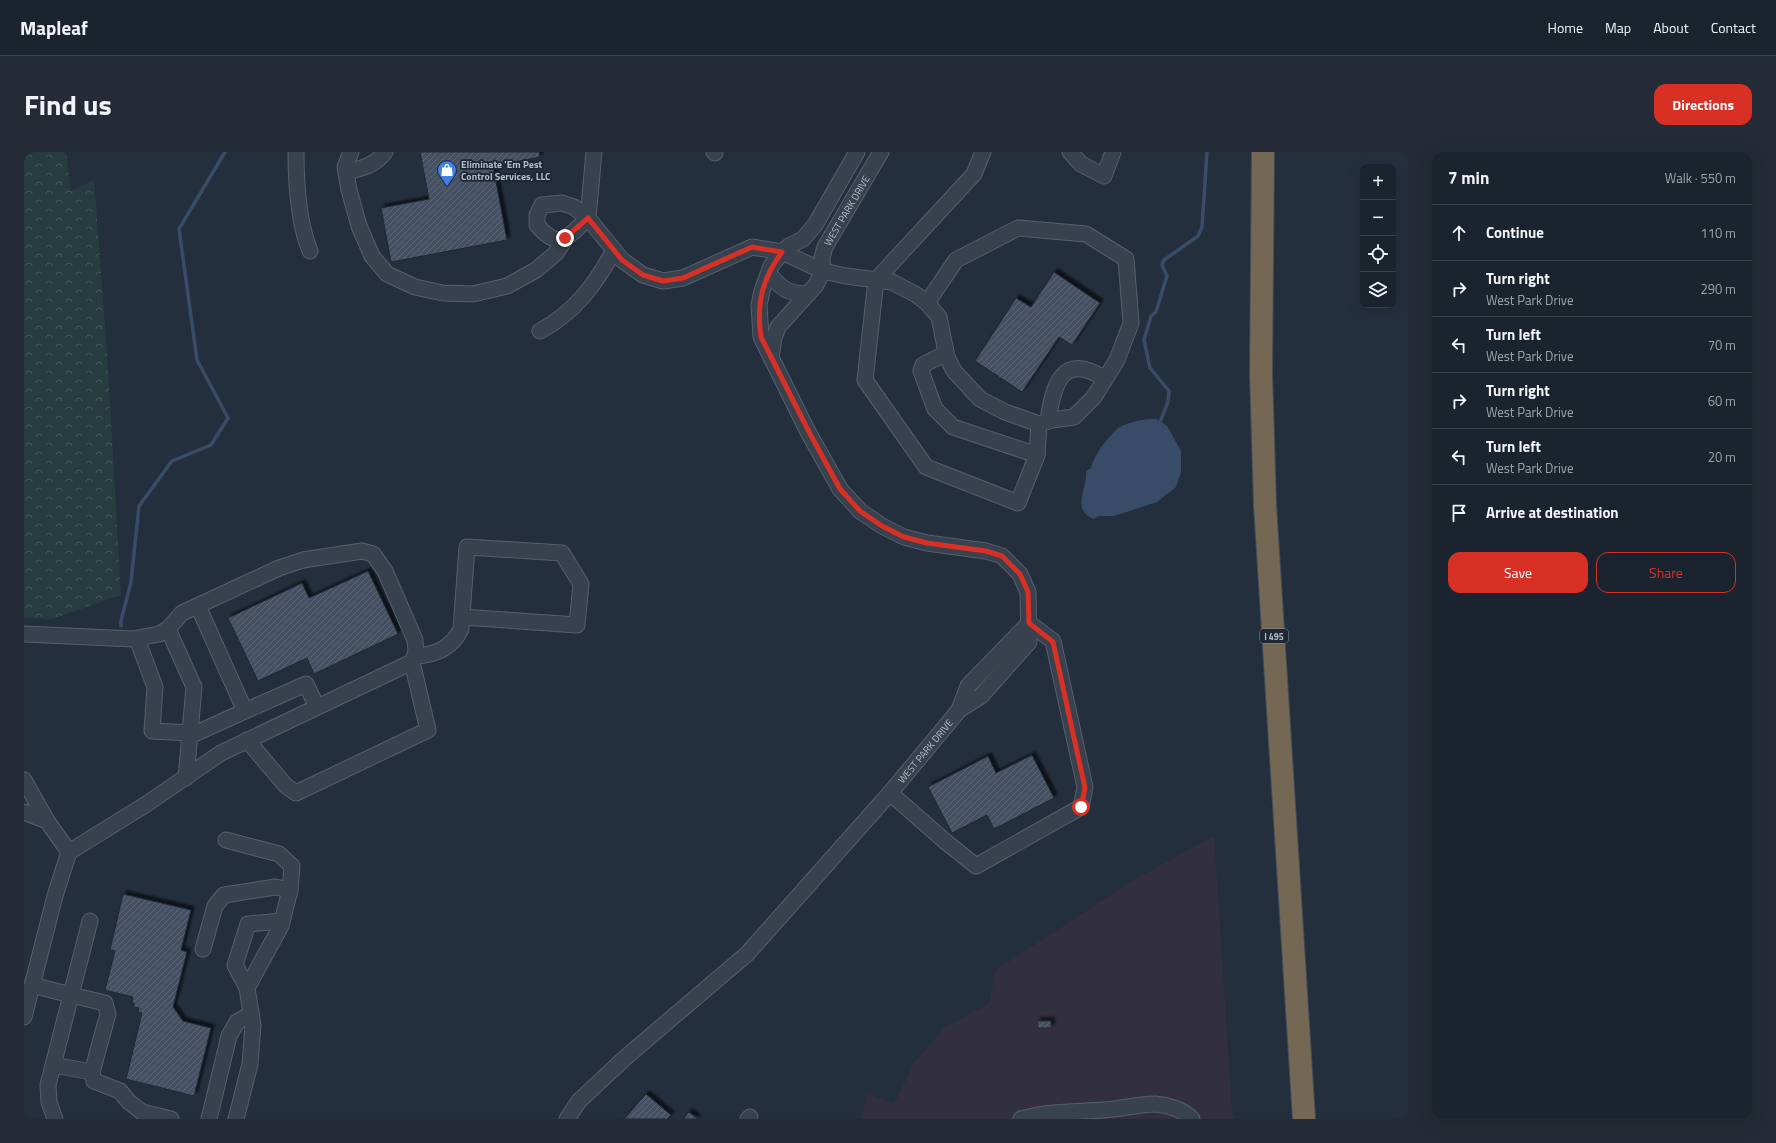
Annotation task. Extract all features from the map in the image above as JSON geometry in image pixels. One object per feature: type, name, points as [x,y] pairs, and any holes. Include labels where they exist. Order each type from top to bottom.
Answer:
[{"type":"highway","name":"I 495","points":[[1264,152],[1261,358],[1264,505],[1304,1119]]},
{"type":"street","points":[[296,152],[298,202],[310,251]]},
{"type":"street","points":[[351,152],[345,167],[349,190],[359,226],[372,256],[386,274],[415,287],[443,293],[473,294],[507,286],[536,270],[556,253],[566,238],[588,218],[594,152]]},
{"type":"street","points":[[346,172],[363,169],[381,158],[386,152]]},
{"type":"street","name":"WEST PARK DRIVE","points":[[568,1119],[579,1101],[626,1057],[748,954],[890,793],[959,710],[981,696],[1029,642],[1028,592],[1020,574],[1002,556],[986,551],[927,543],[904,537],[882,526],[860,511],[840,489],[761,337],[759,305],[762,291],[771,266],[782,252],[789,246],[803,239],[815,225],[857,152]]},
{"type":"street","name":"WEST PARK DRIVE","points":[[771,358],[774,338],[778,327],[816,285],[823,272],[822,258],[826,247],[881,152]]},
{"type":"street","points":[[983,152],[974,174],[876,280],[865,380],[926,467],[1018,503],[1037,456],[1044,423],[1053,393],[1062,374],[1067,371],[1084,369],[1095,372],[1105,379]]},
{"type":"street","points":[[1070,152],[1082,164],[1104,176],[1113,152]]},
{"type":"street","points":[[566,238],[557,240],[546,236],[536,225],[537,215],[542,205],[562,203],[574,207],[588,218],[622,260],[643,275],[663,281],[683,278],[752,247],[782,252],[823,272],[892,282],[915,294],[927,303],[939,317],[946,353],[954,371],[980,399],[1005,412],[1044,423],[1074,417],[1094,397],[1117,360],[1131,323],[1126,259],[1086,234],[1018,228],[956,260],[927,303]]},
{"type":"street","points":[[540,331],[552,325],[571,310],[587,293],[604,269],[614,250]]},
{"type":"street","points":[[769,274],[777,284],[794,294],[808,294]]},
{"type":"street","points":[[946,353],[923,365],[920,371],[935,409],[953,427],[1037,456]]},
{"type":"street","points":[[24,1017],[61,874],[69,852],[94,838],[186,778],[221,752],[414,659],[430,656],[456,640],[461,629],[467,547],[562,553],[581,584],[577,625],[462,617]]},
{"type":"street","points":[[24,634],[137,639],[159,634],[168,629],[182,613],[293,563],[354,551],[368,552],[379,560],[385,570],[415,640],[414,659],[428,730],[296,793],[286,786],[247,740]]},
{"type":"street","points":[[198,606],[245,711]]},
{"type":"street","points":[[890,793],[976,866],[1081,807],[1085,788],[1053,642],[1029,623]]},
{"type":"street","points":[[168,629],[194,687],[186,778]]},
{"type":"street","points":[[137,639],[155,687],[152,731],[190,735],[306,684],[317,707]]},
{"type":"street","points":[[24,780],[47,821],[69,852]]},
{"type":"street","points":[[24,812],[47,821]]},
{"type":"street","points":[[226,840],[279,854],[292,866],[290,890],[282,921],[247,988]]},
{"type":"street","points":[[203,949],[215,906],[224,894],[275,887],[290,890]]},
{"type":"street","points":[[54,1119],[49,1102],[48,1085],[90,921]]},
{"type":"street","points":[[236,1119],[250,1064],[253,1025],[247,988],[235,965],[248,924],[282,921]]},
{"type":"street","points":[[32,985],[105,1003],[108,1014],[92,1072],[94,1081],[120,1091],[129,1102],[142,1112],[171,1119]]},
{"type":"street","points":[[209,1119],[229,1036],[237,1022],[251,1014]]},
{"type":"street","points":[[53,1065],[92,1072]]},
{"type":"street","points":[[1021,1119],[1038,1114],[1104,1110],[1155,1104],[1168,1106],[1189,1115],[1192,1119]]},
{"type":"shaded area","points":[[1214,836],[1232,1111],[1234,1119],[861,1119],[868,1094],[894,1104],[914,1063],[945,1027],[989,1004],[996,970],[1132,881]]},
{"type":"green space","points":[[24,152],[66,152],[71,191],[94,180],[107,353],[121,595],[52,619],[24,618]]},
{"type":"water","points":[[1147,419],[1157,419],[1167,426],[1181,451],[1181,472],[1176,487],[1157,502],[1114,516],[1098,516],[1094,519],[1087,515],[1081,504],[1086,471],[1091,468],[1098,452],[1117,429],[1127,424]]},
{"type":"building","points":[[420,152],[539,152],[540,157],[493,166],[507,240],[391,262],[381,208],[429,199]]},
{"type":"building","points":[[1054,272],[1100,303],[1072,345],[1059,337],[1022,392],[975,361],[1016,298],[1031,307]]},
{"type":"building","points":[[368,571],[398,634],[314,674],[307,658],[258,681],[228,618],[302,583],[309,598]]},
{"type":"building","points":[[1032,755],[1054,798],[994,829],[987,815],[952,833],[928,787],[988,756],[996,773]]},
{"type":"building","points":[[123,894],[191,910],[181,950],[187,952],[173,1007],[183,1021],[211,1028],[194,1096],[126,1079],[142,1013],[138,1012],[139,1008],[134,1007],[134,1003],[132,1003],[133,997],[105,990],[115,951],[110,950]]},
{"type":"building","points":[[1037,1021],[1051,1021],[1051,1028],[1038,1028]]},
{"type":"building","points":[[646,1094],[671,1115],[667,1119],[624,1119]]},
{"type":"building","points":[[689,1112],[698,1119],[683,1119]]},
{"type":"waterway","points":[[121,626],[131,582],[139,506],[172,461],[211,445],[228,418],[197,360],[179,229],[225,152]]},
{"type":"waterway","points":[[1160,422],[1168,402],[1169,391],[1150,368],[1144,340],[1151,316],[1156,312],[1167,276],[1162,265],[1164,260],[1198,236],[1202,227],[1207,152]]},
{"type":"place","name":"Eliminate 'Em Pest Control Services, LLC","points":[[447,187]]},
{"type":"route","points":[[565,238],[588,218],[622,260],[643,275],[663,281],[683,278],[752,247],[782,252],[771,266],[762,291],[759,305],[761,337],[808,430],[840,489],[860,511],[882,526],[904,537],[927,543],[986,551],[1002,556],[1020,574],[1028,592],[1029,623],[1053,642],[1085,788],[1081,807]]}]
